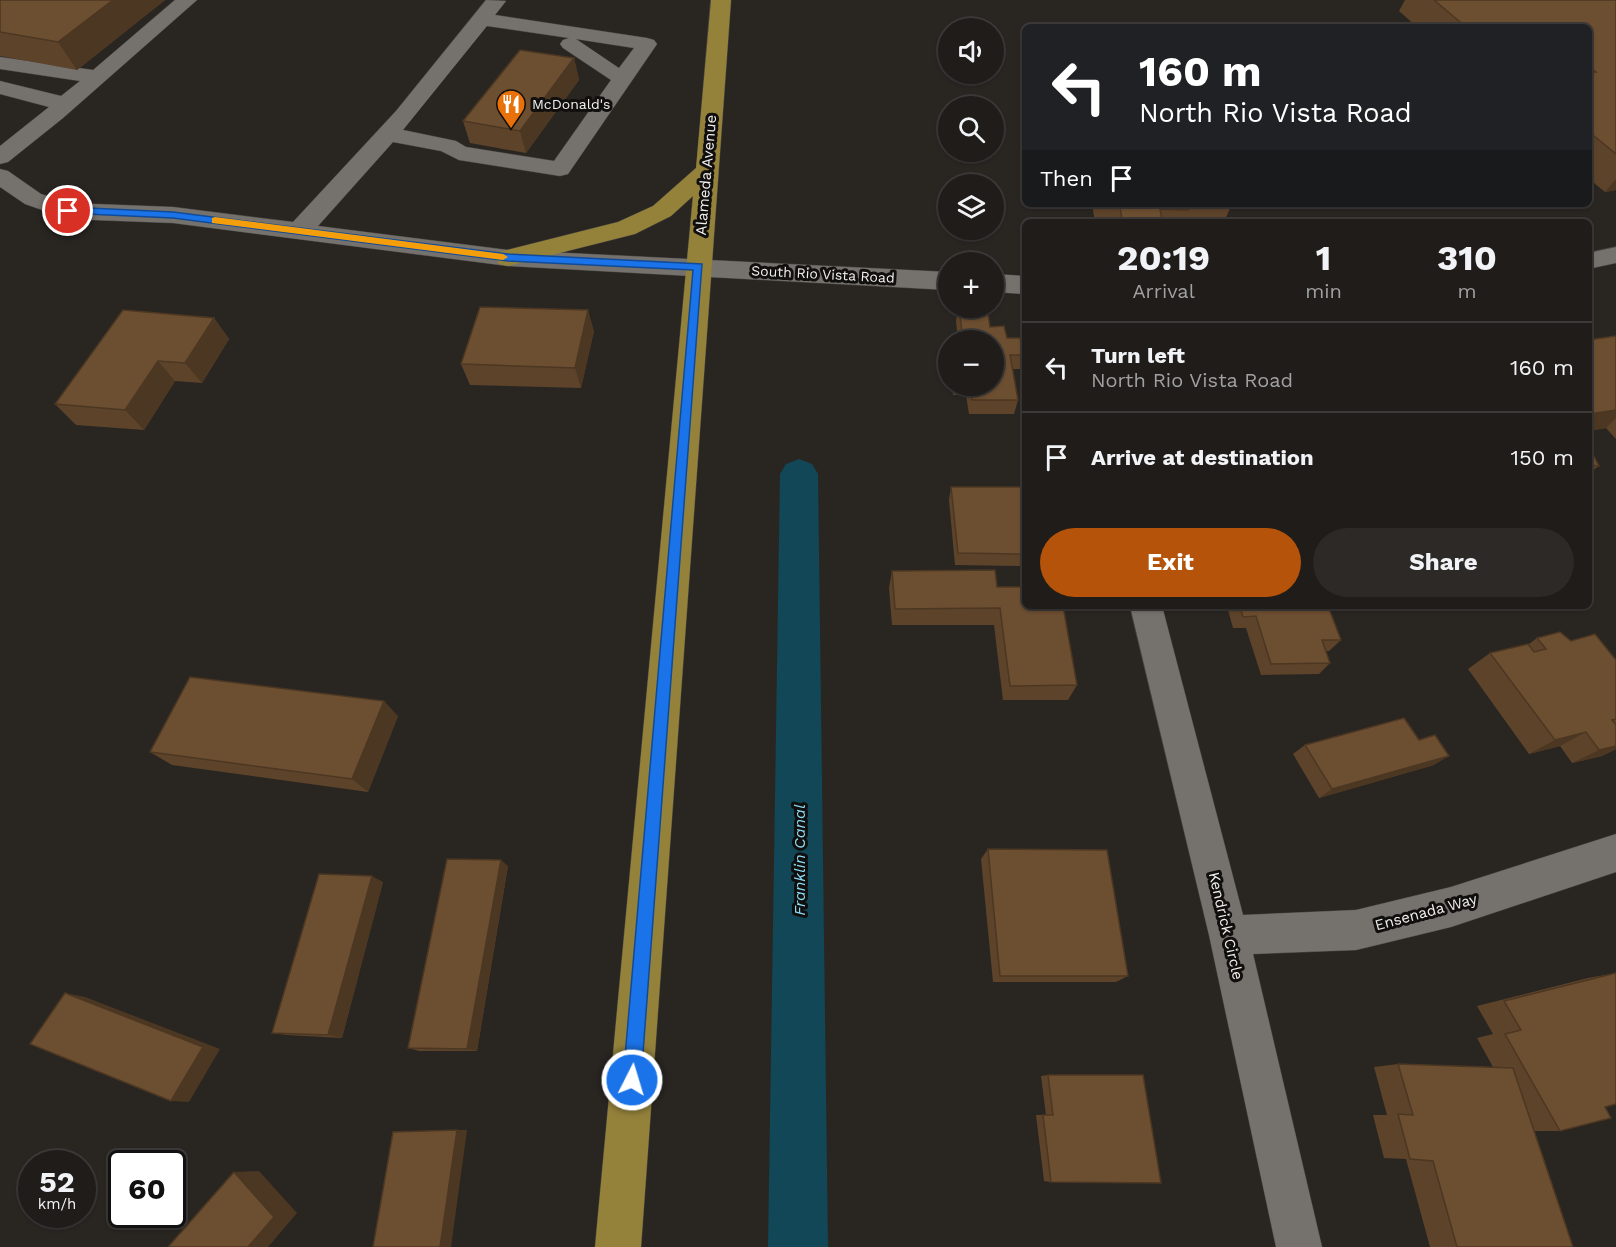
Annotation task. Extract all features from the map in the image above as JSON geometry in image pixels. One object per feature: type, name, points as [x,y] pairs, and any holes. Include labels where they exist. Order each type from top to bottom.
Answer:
[{"type":"main road","name":"Alameda Avenue","points":[[618,1247],[720,0]]},
{"type":"main road","points":[[508,258],[626,228],[662,211],[706,171]]},
{"type":"street","points":[[0,157],[187,0]]},
{"type":"street","points":[[299,231],[387,135],[497,0]]},
{"type":"street","points":[[387,135],[560,169],[647,44],[482,19]]},
{"type":"street","points":[[543,28],[536,48],[570,44],[606,44],[618,49],[624,56],[606,88],[610,97]]},
{"type":"street","points":[[0,63],[97,77]]},
{"type":"street","points":[[0,87],[65,104]]},
{"type":"street","points":[[453,149],[468,131]]},
{"type":"street","name":"South Rio Vista Road","points":[[0,176],[33,199],[68,211],[173,215],[508,258],[938,280]]},
{"type":"street","points":[[1592,260],[1616,255]]},
{"type":"street","points":[[1004,284],[1022,285]]},
{"type":"street","name":"Kendrick Circle","points":[[1147,609],[1229,935],[1299,1247]]},
{"type":"street","name":"Ensenada Way","points":[[1229,935],[1356,930],[1451,907],[1616,853]]},
{"type":"building","points":[[0,0],[113,0],[58,42],[0,32]]},
{"type":"building","points":[[1434,0],[1616,0],[1616,154],[1592,134],[1592,72],[1596,72],[1592,69],[1592,24],[1462,24]]},
{"type":"building","points":[[520,50],[574,58],[520,131],[463,121]]},
{"type":"building","points":[[1187,207],[1188,210],[1160,209],[1162,219],[1142,219],[1122,218],[1120,208],[1103,208]]},
{"type":"building","points":[[480,307],[588,310],[575,368],[461,364]]},
{"type":"building","points":[[123,310],[214,318],[185,363],[158,361],[125,410],[55,404]]},
{"type":"building","points":[[960,318],[989,318],[990,327],[1004,326],[1007,338],[1020,338],[1022,355],[1010,355],[1018,400],[972,400],[971,396],[1004,396],[1004,330],[962,330]]},
{"type":"building","points":[[1616,336],[1616,410],[1592,414],[1592,339]]},
{"type":"building","points":[[1592,453],[1599,466],[1592,465]]},
{"type":"building","points":[[951,487],[1022,487],[1022,554],[958,553]]},
{"type":"building","points":[[995,570],[997,587],[1022,587],[1022,609],[1064,609],[1077,685],[1010,686],[1000,608],[895,609],[892,571]]},
{"type":"building","points":[[1241,609],[1329,609],[1341,640],[1322,640],[1330,663],[1271,664],[1256,616],[1243,617]]},
{"type":"building","points":[[1560,632],[1571,641],[1595,634],[1616,660],[1616,719],[1612,720],[1616,725],[1616,746],[1599,750],[1586,732],[1555,740],[1490,653],[1528,644],[1534,652],[1546,649],[1537,638]]},
{"type":"building","points":[[190,677],[384,701],[352,779],[150,752]]},
{"type":"building","points":[[1404,718],[1419,740],[1435,735],[1449,756],[1332,789],[1305,745]]},
{"type":"building","points":[[988,849],[1107,850],[1128,976],[1000,976]]},
{"type":"building","points":[[447,859],[501,860],[467,1049],[408,1048]]},
{"type":"building","points":[[319,874],[372,876],[328,1035],[272,1033]]},
{"type":"building","points":[[1616,973],[1616,1104],[1605,1107],[1611,1118],[1560,1131],[1505,1034],[1521,1030],[1504,1001]]},
{"type":"building","points":[[65,993],[203,1047],[171,1101],[30,1044]]},
{"type":"building","points":[[1398,1064],[1513,1068],[1573,1247],[1457,1247],[1433,1161],[1410,1159],[1398,1114],[1413,1115]]},
{"type":"building","points":[[1048,1075],[1143,1075],[1161,1183],[1051,1182],[1043,1115],[1053,1115]]},
{"type":"building","points":[[457,1130],[440,1247],[373,1247],[393,1132]]},
{"type":"building","points":[[234,1172],[274,1217],[248,1247],[168,1247]]},
{"type":"waterway","name":"Franklin Canal","points":[[798,1247],[799,474]]},
{"type":"slow traffic","points":[[215,220],[503,257]]},
{"type":"place","name":"McDonald's","points":[[511,130]]},
{"type":"route","points":[[68,211],[173,215],[508,258],[698,267],[632,1080]]}]
